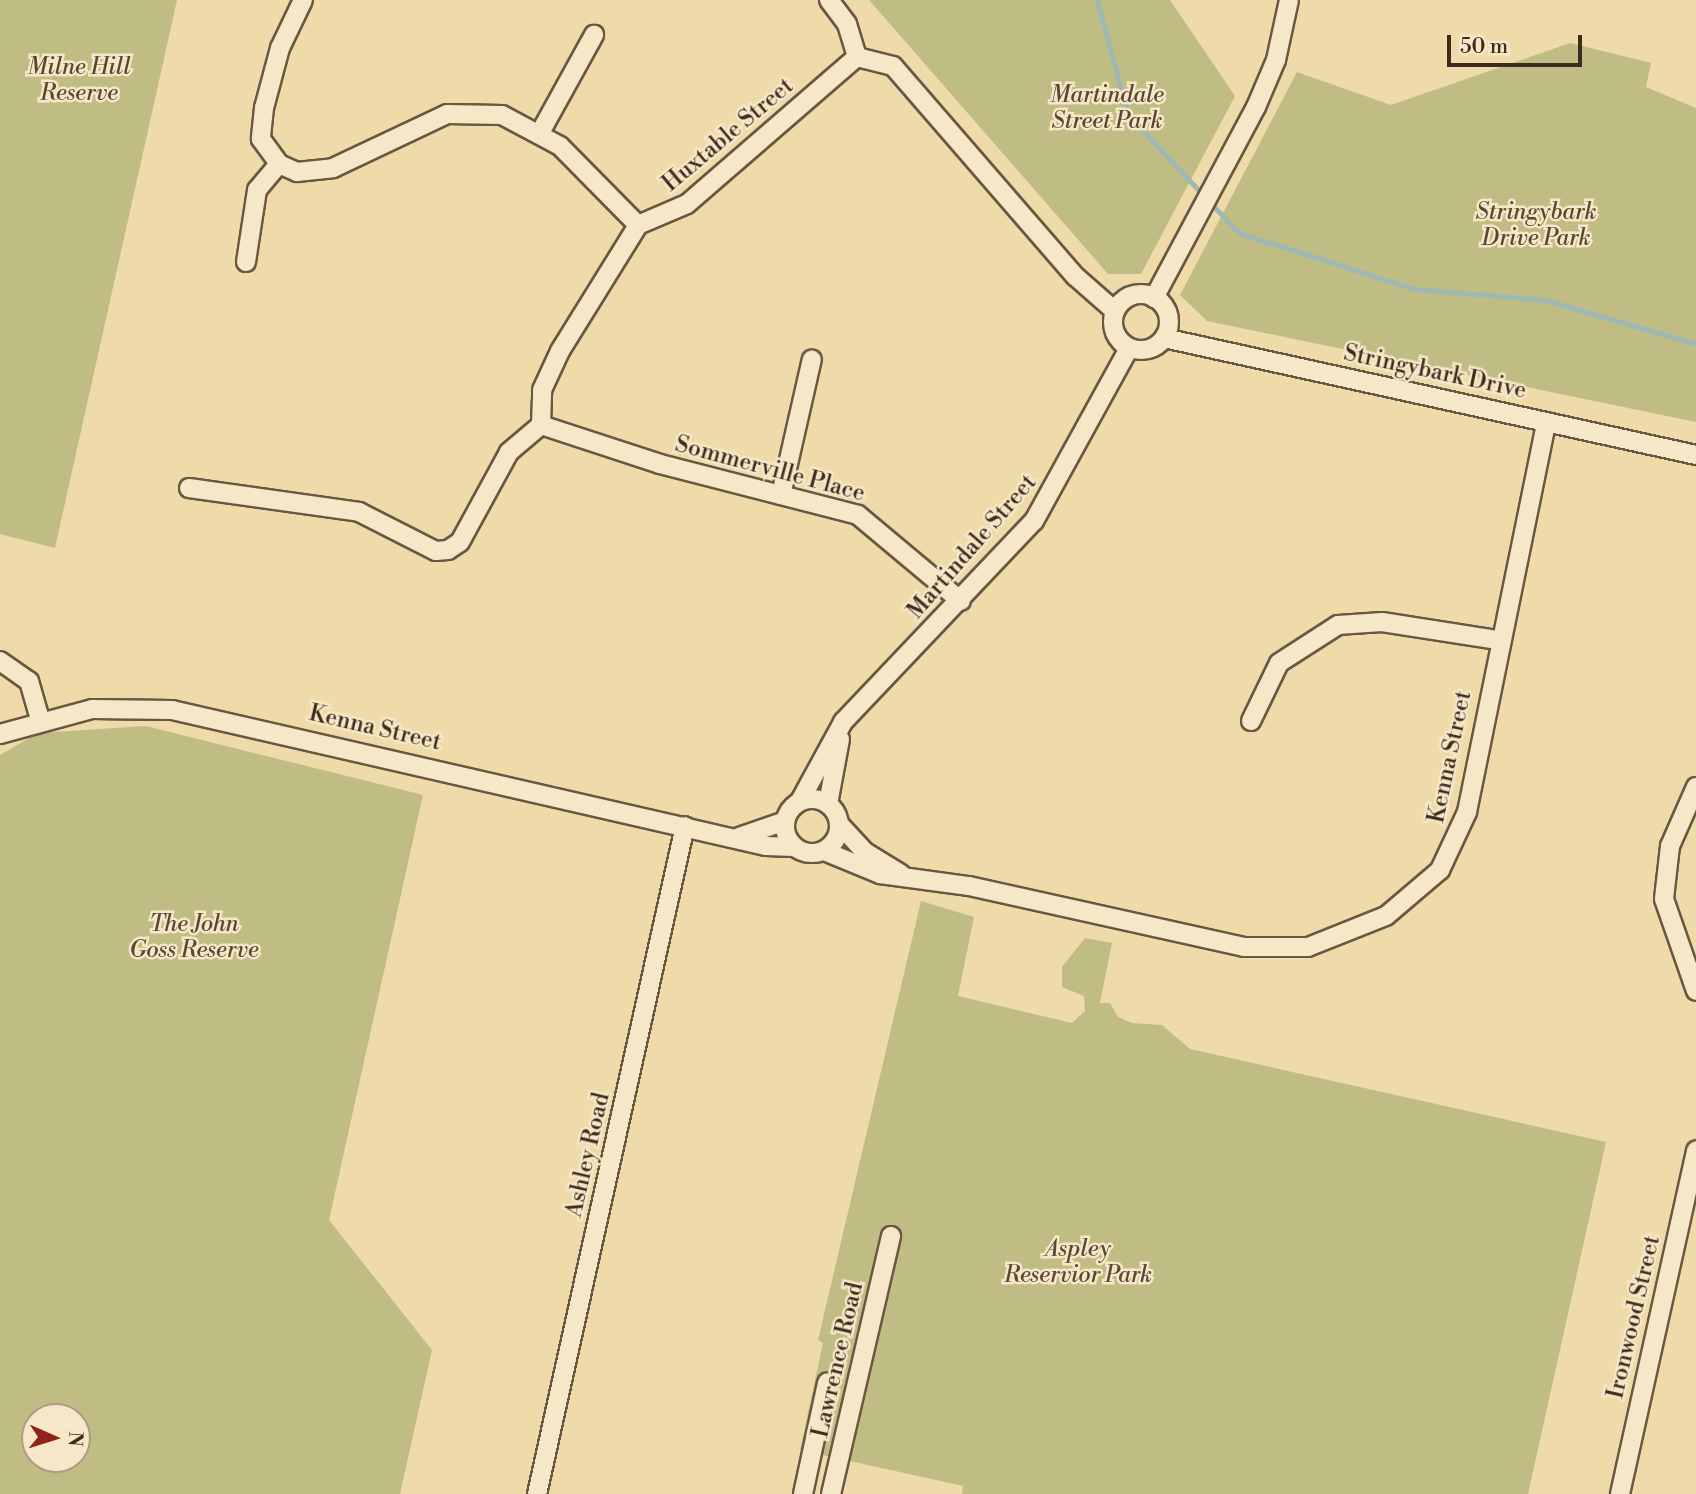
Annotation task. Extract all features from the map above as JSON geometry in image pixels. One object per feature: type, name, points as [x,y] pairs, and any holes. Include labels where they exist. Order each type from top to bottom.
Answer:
[{"type":"street","points":[[189,488],[359,512],[436,551],[448,550],[460,542],[509,452],[541,425],[542,390],[560,351],[638,225],[541,131],[502,115],[447,114],[333,169],[297,172],[279,164],[261,139],[264,107],[280,48],[303,0]]},
{"type":"street","points":[[828,0],[847,24],[857,57],[893,66],[1075,276],[1115,311]]},
{"type":"street","points":[[1154,298],[1184,234],[1219,175],[1276,60],[1289,0]]},
{"type":"street","points":[[541,131],[594,34]]},
{"type":"street","name":"Huxtable Street","points":[[638,225],[687,204],[857,57]]},
{"type":"street","points":[[246,262],[257,191],[279,164]]},
{"type":"street","points":[[1136,295],[1154,298],[1168,320],[1164,338],[1144,350],[1129,348],[1113,328],[1115,311],[1136,295]]},
{"type":"street","name":"Stringybark Drive","points":[[1164,338],[1696,455]]},
{"type":"street","name":"Martindale Street","points":[[800,802],[843,722],[961,601],[1057,489],[1129,348]]},
{"type":"street","points":[[781,495],[812,359]]},
{"type":"street","name":"Kenna Street","points":[[0,734],[40,719],[92,709],[172,710],[685,826],[824,851],[858,868],[901,874],[1244,947],[1308,947],[1338,939],[1386,916],[1429,881],[1453,850],[1472,790],[1497,640],[1546,422]]},
{"type":"street","name":"Sommerville Place","points":[[541,425],[858,515],[961,601]]},
{"type":"street","points":[[1251,721],[1279,663],[1338,625],[1382,622],[1497,640]]},
{"type":"street","points":[[0,661],[29,681],[40,719]]},
{"type":"street","points":[[738,837],[785,821],[800,802],[828,804],[843,722]]},
{"type":"street","points":[[1696,786],[1670,846],[1664,899],[1696,991]]},
{"type":"street","name":"Kenna Street","points":[[828,804],[839,824],[865,852],[901,874]]},
{"type":"street","points":[[785,821],[794,847]]},
{"type":"street","points":[[824,851],[839,824]]},
{"type":"street","name":"Ashley Road","points":[[537,1494],[685,826]]},
{"type":"street","name":"Ironwood Street","points":[[1620,1494],[1693,1182],[1696,1150]]},
{"type":"street","name":"Lawrence Road","points":[[831,1494],[891,1236]]},
{"type":"street","name":"Lawrence Road","points":[[803,1494],[827,1383]]},
{"type":"green space","name":"Milne Hill Reserve","points":[[0,0],[177,0],[55,548],[0,534]]},
{"type":"green space","name":"Martindale Street Park","points":[[869,0],[1170,0],[1235,96],[1141,274],[1108,274]]},
{"type":"green space","name":"Stringybark Drive Park","points":[[1570,43],[1651,63],[1646,87],[1696,108],[1696,422],[1207,321],[1180,295],[1297,72],[1391,105]]},
{"type":"green space","name":"The John Goss Reserve","points":[[146,726],[423,795],[329,1220],[432,1350],[400,1494],[0,1494],[0,755],[38,733]]},
{"type":"green space","name":"Aspley Reservior Park","points":[[921,901],[974,917],[958,996],[1072,1023],[1085,1011],[1084,996],[1062,987],[1062,967],[1085,938],[1112,943],[1100,1003],[1110,1003],[1118,1017],[1132,1023],[1162,1025],[1190,1049],[1606,1142],[1528,1494],[962,1494],[963,1486],[800,1450],[823,1343],[818,1340]]},
{"type":"waterway","points":[[1097,0],[1128,115],[1239,233],[1414,289],[1545,300],[1696,344]]}]
